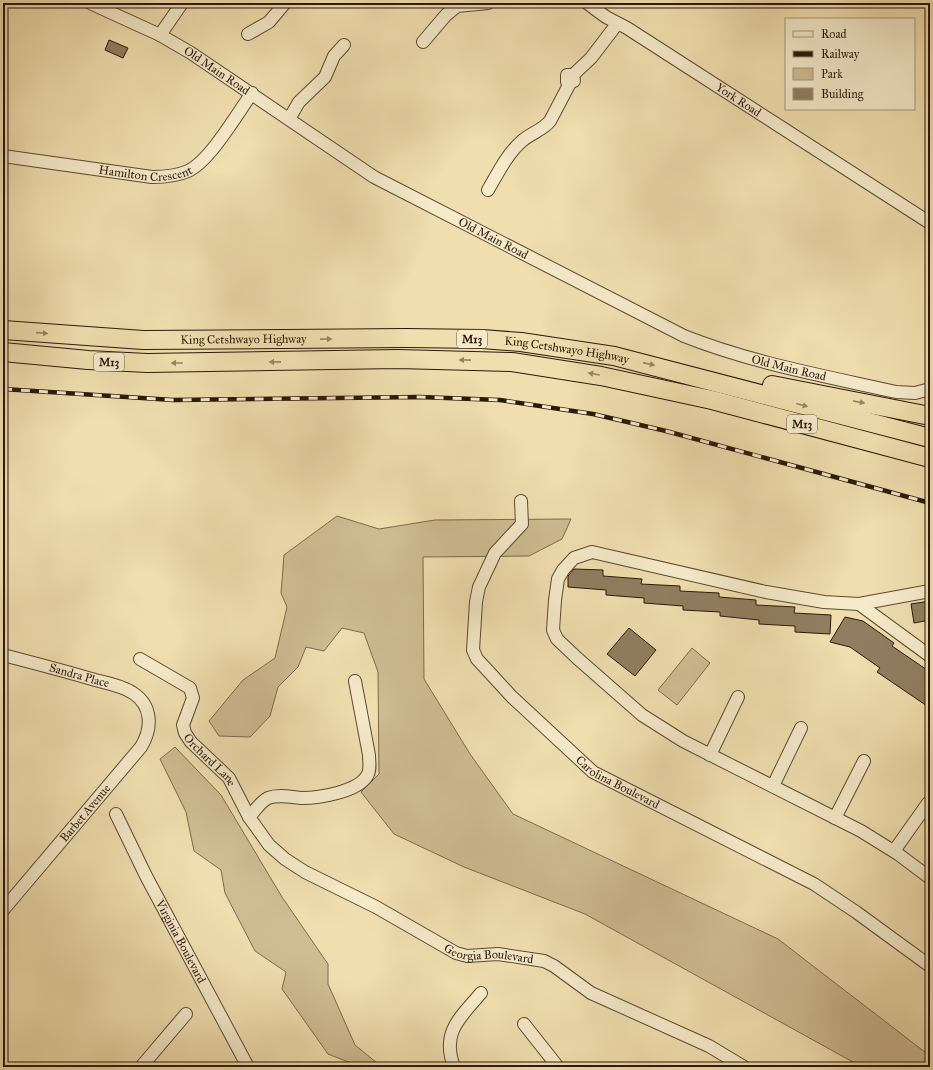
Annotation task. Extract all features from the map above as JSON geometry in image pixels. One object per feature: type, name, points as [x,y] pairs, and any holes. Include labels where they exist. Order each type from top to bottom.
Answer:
[{"type":"highway","name":"King Cetshwayo Highway","points":[[3,330],[143,340],[482,339],[571,349],[614,356],[669,369],[930,438]]},
{"type":"highway","name":"King Cetshwayo Highway","points":[[3,352],[88,360],[147,363],[398,359],[498,361],[544,366],[594,374],[712,400],[930,458]]},
{"type":"highway","points":[[669,369],[703,372],[930,416]]},
{"type":"highway","points":[[673,392],[725,411],[930,471]]},
{"type":"street","name":"Old Main Road","points":[[90,3],[160,35],[191,53],[374,177],[684,336],[718,349],[750,358],[896,392],[915,393],[930,389]]},
{"type":"street","points":[[160,35],[182,3]]},
{"type":"street","points":[[248,34],[269,22],[285,3]]},
{"type":"street","points":[[423,42],[457,6],[488,3]]},
{"type":"street","name":"York Road","points":[[586,3],[930,223]]},
{"type":"street","points":[[488,190],[500,169],[516,147],[546,126],[550,121],[572,79],[591,58],[617,24]]},
{"type":"street","points":[[289,119],[299,102],[325,77],[334,56],[344,45]]},
{"type":"street","name":"Hamilton Crescent","points":[[3,156],[152,177],[174,175],[188,171],[201,162],[252,93]]},
{"type":"street","name":"Carolina Boulevard","points":[[521,501],[522,524],[495,553],[481,579],[476,602],[473,650],[477,659],[512,697],[593,772],[814,884],[845,904],[930,966]]},
{"type":"street","points":[[930,591],[859,604],[824,602],[766,592],[592,552],[583,554],[570,562],[563,570],[558,579],[553,616],[553,630],[557,639],[642,715],[683,741],[861,831],[894,851],[930,878]]},
{"type":"street","points":[[859,604],[930,656]]},
{"type":"street","name":"Sandra Place","points":[[3,655],[120,687],[133,692],[147,708]]},
{"type":"street","name":"Orchard Lane","points":[[140,659],[190,688],[192,698],[183,725],[185,733],[191,742],[229,778],[249,818]]},
{"type":"street","points":[[249,818],[262,801],[267,798],[283,796],[303,798],[324,796],[342,791],[359,783],[368,776],[370,767],[369,755],[355,681]]},
{"type":"street","points":[[710,755],[738,697]]},
{"type":"street","name":"Barbet Avenue","points":[[3,910],[141,747],[149,731],[147,708]]},
{"type":"street","points":[[773,786],[801,728]]},
{"type":"street","points":[[835,818],[864,761]]},
{"type":"street","points":[[894,851],[928,803]]},
{"type":"street","name":"Virginia Boulevard","points":[[116,814],[146,876],[248,1067]]},
{"type":"street","name":"Georgia Boulevard","points":[[249,818],[264,838],[285,859],[305,872],[376,907],[456,953],[467,956],[498,954],[544,961],[554,966],[591,993],[709,1046],[744,1067]]},
{"type":"street","points":[[454,1067],[449,1047],[450,1036],[455,1024],[481,993]]},
{"type":"street","points":[[141,1067],[186,1014]]},
{"type":"street","points":[[524,1024],[558,1067]]},
{"type":"green space","points":[[337,516],[379,529],[435,520],[571,519],[562,539],[529,556],[423,557],[424,679],[470,754],[513,814],[778,939],[930,1056],[930,1067],[862,1067],[585,914],[464,867],[394,834],[361,792],[379,774],[378,672],[364,633],[342,628],[324,651],[306,647],[298,667],[278,687],[270,716],[250,737],[219,736],[209,721],[243,680],[275,658],[287,607],[281,593],[284,555]]},
{"type":"green space","points":[[692,648],[710,663],[677,705],[658,690]]},
{"type":"green space","points":[[175,747],[221,795],[282,897],[328,964],[328,984],[355,1045],[382,1067],[361,1067],[328,1054],[282,989],[286,972],[255,951],[225,893],[221,870],[194,851],[186,812],[160,759]]},
{"type":"building","points":[[109,40],[128,48],[123,58],[105,50]]},
{"type":"building","points":[[574,569],[603,570],[603,576],[642,579],[641,584],[680,586],[680,591],[719,593],[719,597],[756,600],[756,605],[795,607],[794,613],[831,615],[830,634],[795,632],[795,626],[759,624],[759,620],[720,616],[720,612],[683,610],[683,606],[644,603],[644,598],[606,595],[606,590],[568,587],[568,576]]},
{"type":"building","points":[[930,601],[930,620],[914,623],[911,604]]},
{"type":"building","points":[[845,617],[863,621],[894,643],[892,646],[930,672],[930,708],[877,672],[880,668],[850,647],[830,642]]},
{"type":"building","points":[[629,628],[656,650],[635,676],[607,654]]},
{"type":"railway","points":[[3,389],[173,400],[420,397],[500,400],[593,414],[666,431],[930,503]]}]
